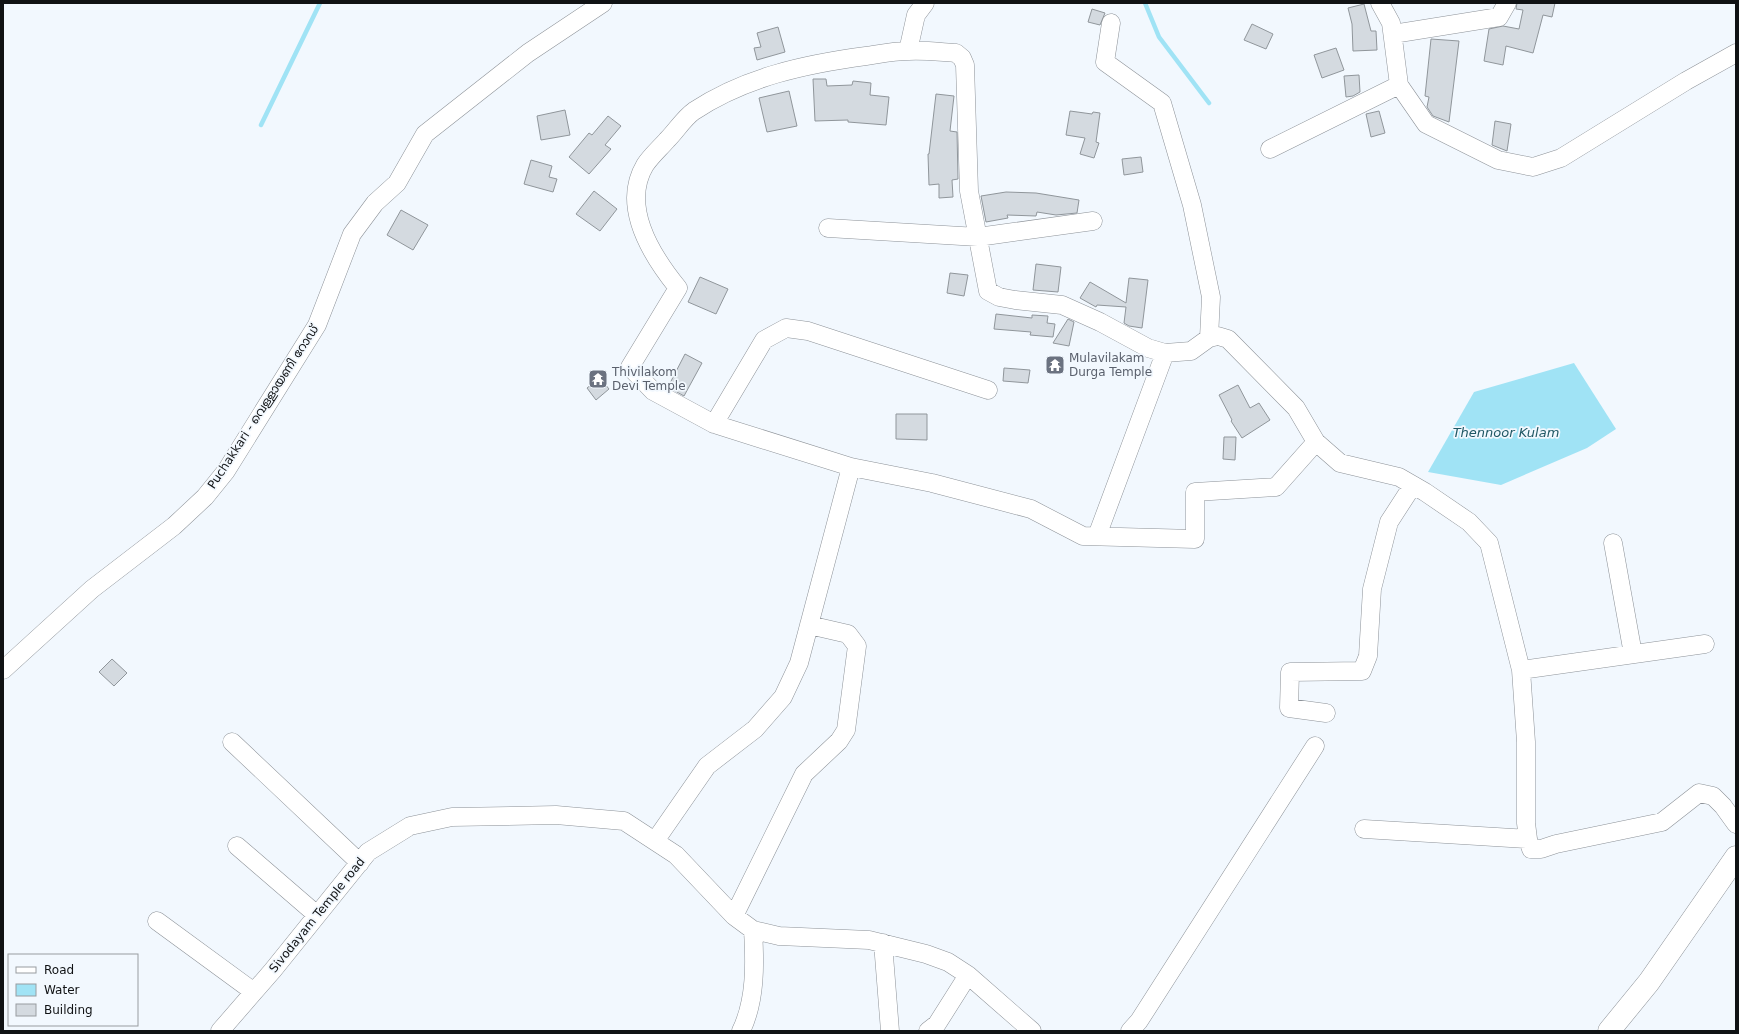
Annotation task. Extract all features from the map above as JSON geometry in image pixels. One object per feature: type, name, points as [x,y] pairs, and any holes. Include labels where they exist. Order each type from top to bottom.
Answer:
[{"type":"street","name":"Puchakkari - വെള്ളായണി റോഡ്","points":[[3,670],[92,589],[174,526],[205,497],[226,471],[317,325],[352,234],[376,203],[398,183],[425,134],[528,53],[603,3]]},
{"type":"street","points":[[908,50],[916,15],[925,3]]},
{"type":"street","points":[[1380,3],[1392,23],[1399,85],[1426,124],[1498,160],[1533,167],[1562,158],[1686,81],[1736,53]]},
{"type":"street","points":[[1393,34],[1499,17],[1507,3]]},
{"type":"street","points":[[1111,23],[1105,62],[1162,103],[1192,205],[1211,297],[1210,338]]},
{"type":"street","points":[[1316,442],[1276,487],[1195,492],[1195,539],[1083,536],[1031,509],[932,483],[851,468],[714,424],[653,392],[630,367],[678,288],[663,269],[648,245],[639,218],[636,191],[645,166],[657,150],[693,112],[732,90],[774,73],[840,60],[908,50],[956,53],[962,58],[965,65],[970,191],[988,290],[999,297],[1062,305],[1100,322],[1148,348],[1165,353],[1191,351],[1210,338],[1218,336],[1228,339],[1296,408],[1316,442],[1340,463],[1399,477],[1469,522],[1489,543],[1522,670],[1526,742],[1526,823],[1531,848],[1540,849],[1556,844],[1662,822],[1699,793],[1713,796],[1723,806],[1736,824]]},
{"type":"street","points":[[1270,149],[1399,85]]},
{"type":"street","points":[[828,228],[978,237],[1093,221]]},
{"type":"street","points":[[714,424],[764,340],[786,328],[808,330],[988,390]]},
{"type":"street","points":[[1097,536],[1165,353]]},
{"type":"street","points":[[655,841],[707,766],[755,729],[783,698],[799,663],[851,468]]},
{"type":"street","points":[[1326,713],[1289,708],[1290,672],[1362,671],[1368,656],[1372,589],[1390,522],[1413,485]]},
{"type":"street","points":[[1613,543],[1633,654]]},
{"type":"street","points":[[734,916],[804,774],[839,741],[846,730],[857,646],[848,634],[809,625]]},
{"type":"street","points":[[1522,670],[1705,644]]},
{"type":"street","points":[[232,742],[360,863]]},
{"type":"street","points":[[1130,1031],[1143,1015],[1315,746]]},
{"type":"street","name":"Sivodayam Temple road","points":[[220,1031],[254,992],[368,852],[410,826],[452,817],[556,815],[624,821],[676,855],[734,916],[753,930],[779,936],[869,940],[926,954],[948,962],[968,975],[1032,1031]]},
{"type":"street","points":[[1364,828],[1528,839]]},
{"type":"street","points":[[237,846],[317,915]]},
{"type":"street","points":[[1609,1031],[1649,982],[1736,857]]},
{"type":"street","points":[[157,921],[254,992]]},
{"type":"street","points":[[741,1031],[746,1019],[753,985],[753,930]]},
{"type":"street","points":[[883,943],[890,1031]]},
{"type":"street","points":[[928,1031],[937,1024],[968,975]]},
{"type":"water","name":"Thennoor Kulam","points":[[1574,363],[1616,429],[1587,448],[1501,485],[1428,472],[1474,392]]},
{"type":"building","points":[[1517,3],[1555,3],[1552,17],[1543,15],[1533,53],[1506,46],[1503,65],[1484,61],[1489,29],[1503,26],[1519,29],[1523,10],[1516,9]]},
{"type":"building","points":[[1364,4],[1371,31],[1376,31],[1377,50],[1353,51],[1352,24],[1348,8]]},
{"type":"building","points":[[1092,9],[1105,13],[1100,25],[1088,22]]},
{"type":"building","points":[[1252,24],[1273,34],[1266,49],[1244,40]]},
{"type":"building","points":[[778,27],[785,52],[757,60],[754,48],[761,47],[757,33]]},
{"type":"building","points":[[1431,39],[1459,41],[1449,122],[1433,116],[1427,107],[1429,97],[1425,96]]},
{"type":"building","points":[[1336,48],[1344,70],[1322,78],[1314,55]]},
{"type":"building","points":[[1359,75],[1360,92],[1353,96],[1346,97],[1344,76]]},
{"type":"building","points":[[813,79],[826,79],[827,86],[852,85],[853,81],[871,83],[870,95],[889,97],[886,125],[848,122],[848,120],[815,121]]},
{"type":"building","points":[[789,91],[797,126],[767,132],[759,98]]},
{"type":"building","points":[[936,94],[954,96],[950,131],[957,132],[958,179],[952,180],[953,197],[939,198],[939,184],[929,185],[928,154]]},
{"type":"building","points":[[565,110],[570,135],[541,140],[537,116]]},
{"type":"building","points":[[1070,111],[1092,114],[1093,112],[1100,113],[1096,142],[1099,143],[1094,158],[1080,154],[1085,138],[1066,135]]},
{"type":"building","points":[[1379,111],[1385,133],[1371,137],[1366,114]]},
{"type":"building","points":[[608,116],[621,126],[605,145],[611,149],[589,174],[569,157],[589,133],[592,135]]},
{"type":"building","points":[[1495,121],[1511,124],[1507,151],[1492,145]]},
{"type":"building","points":[[1141,157],[1143,172],[1124,175],[1122,159]]},
{"type":"building","points":[[531,160],[552,166],[549,177],[557,179],[553,192],[524,184]]},
{"type":"building","points":[[594,191],[617,209],[600,231],[576,214]]},
{"type":"building","points":[[1006,192],[1036,193],[1079,200],[1077,213],[1056,215],[1037,212],[1036,216],[1007,215],[1008,218],[986,222],[981,196]]},
{"type":"building","points":[[401,210],[428,225],[413,250],[387,235]]},
{"type":"building","points":[[1036,264],[1061,267],[1058,292],[1033,290]]},
{"type":"building","points":[[950,273],[968,275],[964,296],[947,293]]},
{"type":"building","points":[[700,277],[728,289],[716,314],[688,302]]},
{"type":"building","points":[[1129,278],[1148,280],[1142,328],[1129,326],[1124,323],[1126,307],[1097,305],[1096,307],[1080,298],[1090,282],[1126,303]]},
{"type":"building","points":[[996,314],[1032,318],[1032,315],[1048,316],[1047,323],[1055,324],[1053,337],[1030,335],[1031,332],[994,329]]},
{"type":"building","points":[[1068,319],[1074,322],[1069,346],[1053,343]]},
{"type":"building","points":[[685,354],[702,363],[684,396],[668,387]]},
{"type":"building","points":[[1004,368],[1030,370],[1028,383],[1003,381]]},
{"type":"building","points":[[600,378],[609,389],[596,400],[587,388]]},
{"type":"building","points":[[1238,385],[1250,408],[1259,403],[1270,420],[1242,438],[1231,421],[1232,420],[1219,395]]},
{"type":"building","points":[[896,414],[927,414],[927,440],[896,439]]},
{"type":"building","points":[[1224,437],[1236,437],[1235,460],[1223,459]]},
{"type":"building","points":[[112,659],[127,673],[114,686],[99,672]]},
{"type":"waterway","points":[[261,125],[320,3]]},
{"type":"waterway","points":[[1145,3],[1159,37],[1209,103]]},
{"type":"place","name":"Mulavilakam Durga Temple","points":[[1055,365]]},
{"type":"place","name":"Thivilakom Devi Temple","points":[[598,379]]}]
